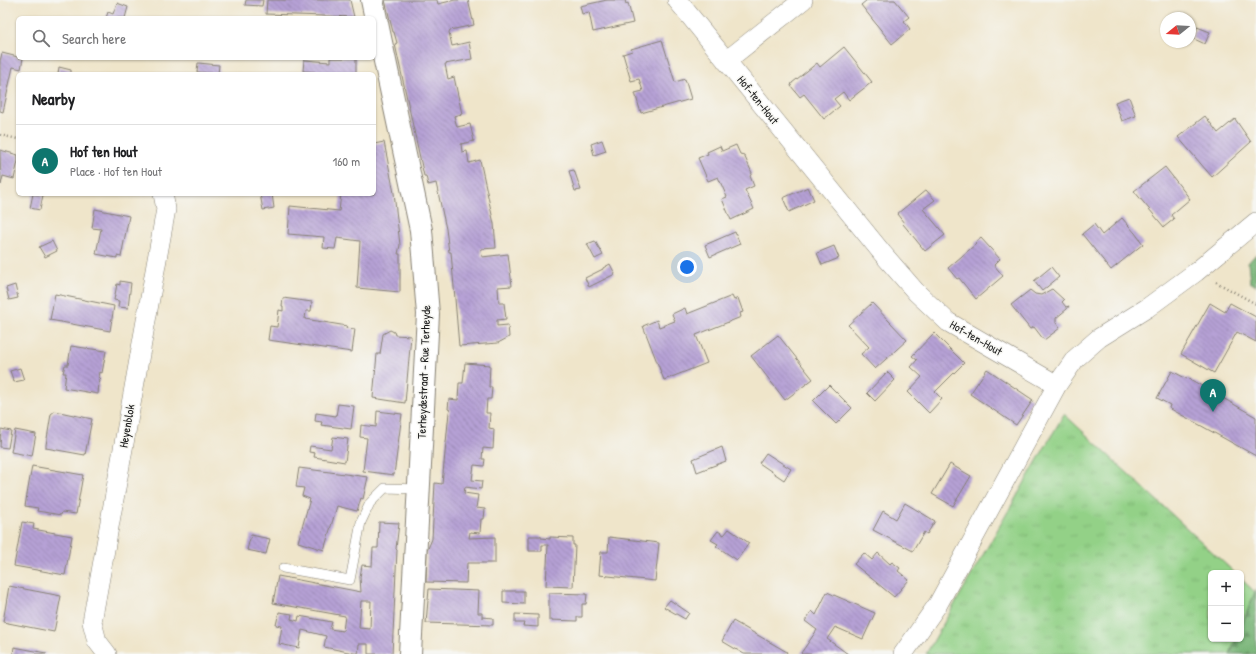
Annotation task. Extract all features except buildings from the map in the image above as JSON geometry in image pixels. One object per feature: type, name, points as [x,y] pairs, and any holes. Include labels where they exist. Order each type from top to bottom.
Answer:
[{"type":"street","name":"Terheydestraat - Rue Terheyde","points":[[372,0],[375,16]]},
{"type":"street","name":"Hof-ten-Hout","points":[[677,0],[883,254],[916,292],[948,322],[1057,384]]},
{"type":"street","points":[[726,61],[802,0]]},
{"type":"street","name":"Terheydestraat - Rue Terheyde","points":[[376,19],[421,230],[428,314],[410,654]]},
{"type":"street","name":"Heyenblok","points":[[107,654],[96,641],[92,622],[166,209],[163,196]]},
{"type":"street","points":[[903,654],[938,604],[1057,384],[1075,359],[1099,338],[1147,308],[1196,272],[1256,222]]},
{"type":"lane","points":[[283,568],[350,580],[361,522],[370,503],[385,488],[418,489]]},
{"type":"path","points":[[0,135],[16,139]]},
{"type":"path","points":[[1196,272],[1256,304]]},
{"type":"green space","points":[[1256,254],[1256,286],[1250,282],[1248,263]]},
{"type":"green space","points":[[1064,414],[1232,570],[1208,570],[1208,642],[1235,642],[1230,654],[926,654]]},
{"type":"green space","points":[[1244,582],[1255,592],[1244,620]]},
{"type":"green space","points":[[1256,590],[1256,654],[1230,654],[1235,642],[1244,642],[1244,620]]},
{"type":"place","name":"Hof ten Hout","points":[[1213,412]]}]
